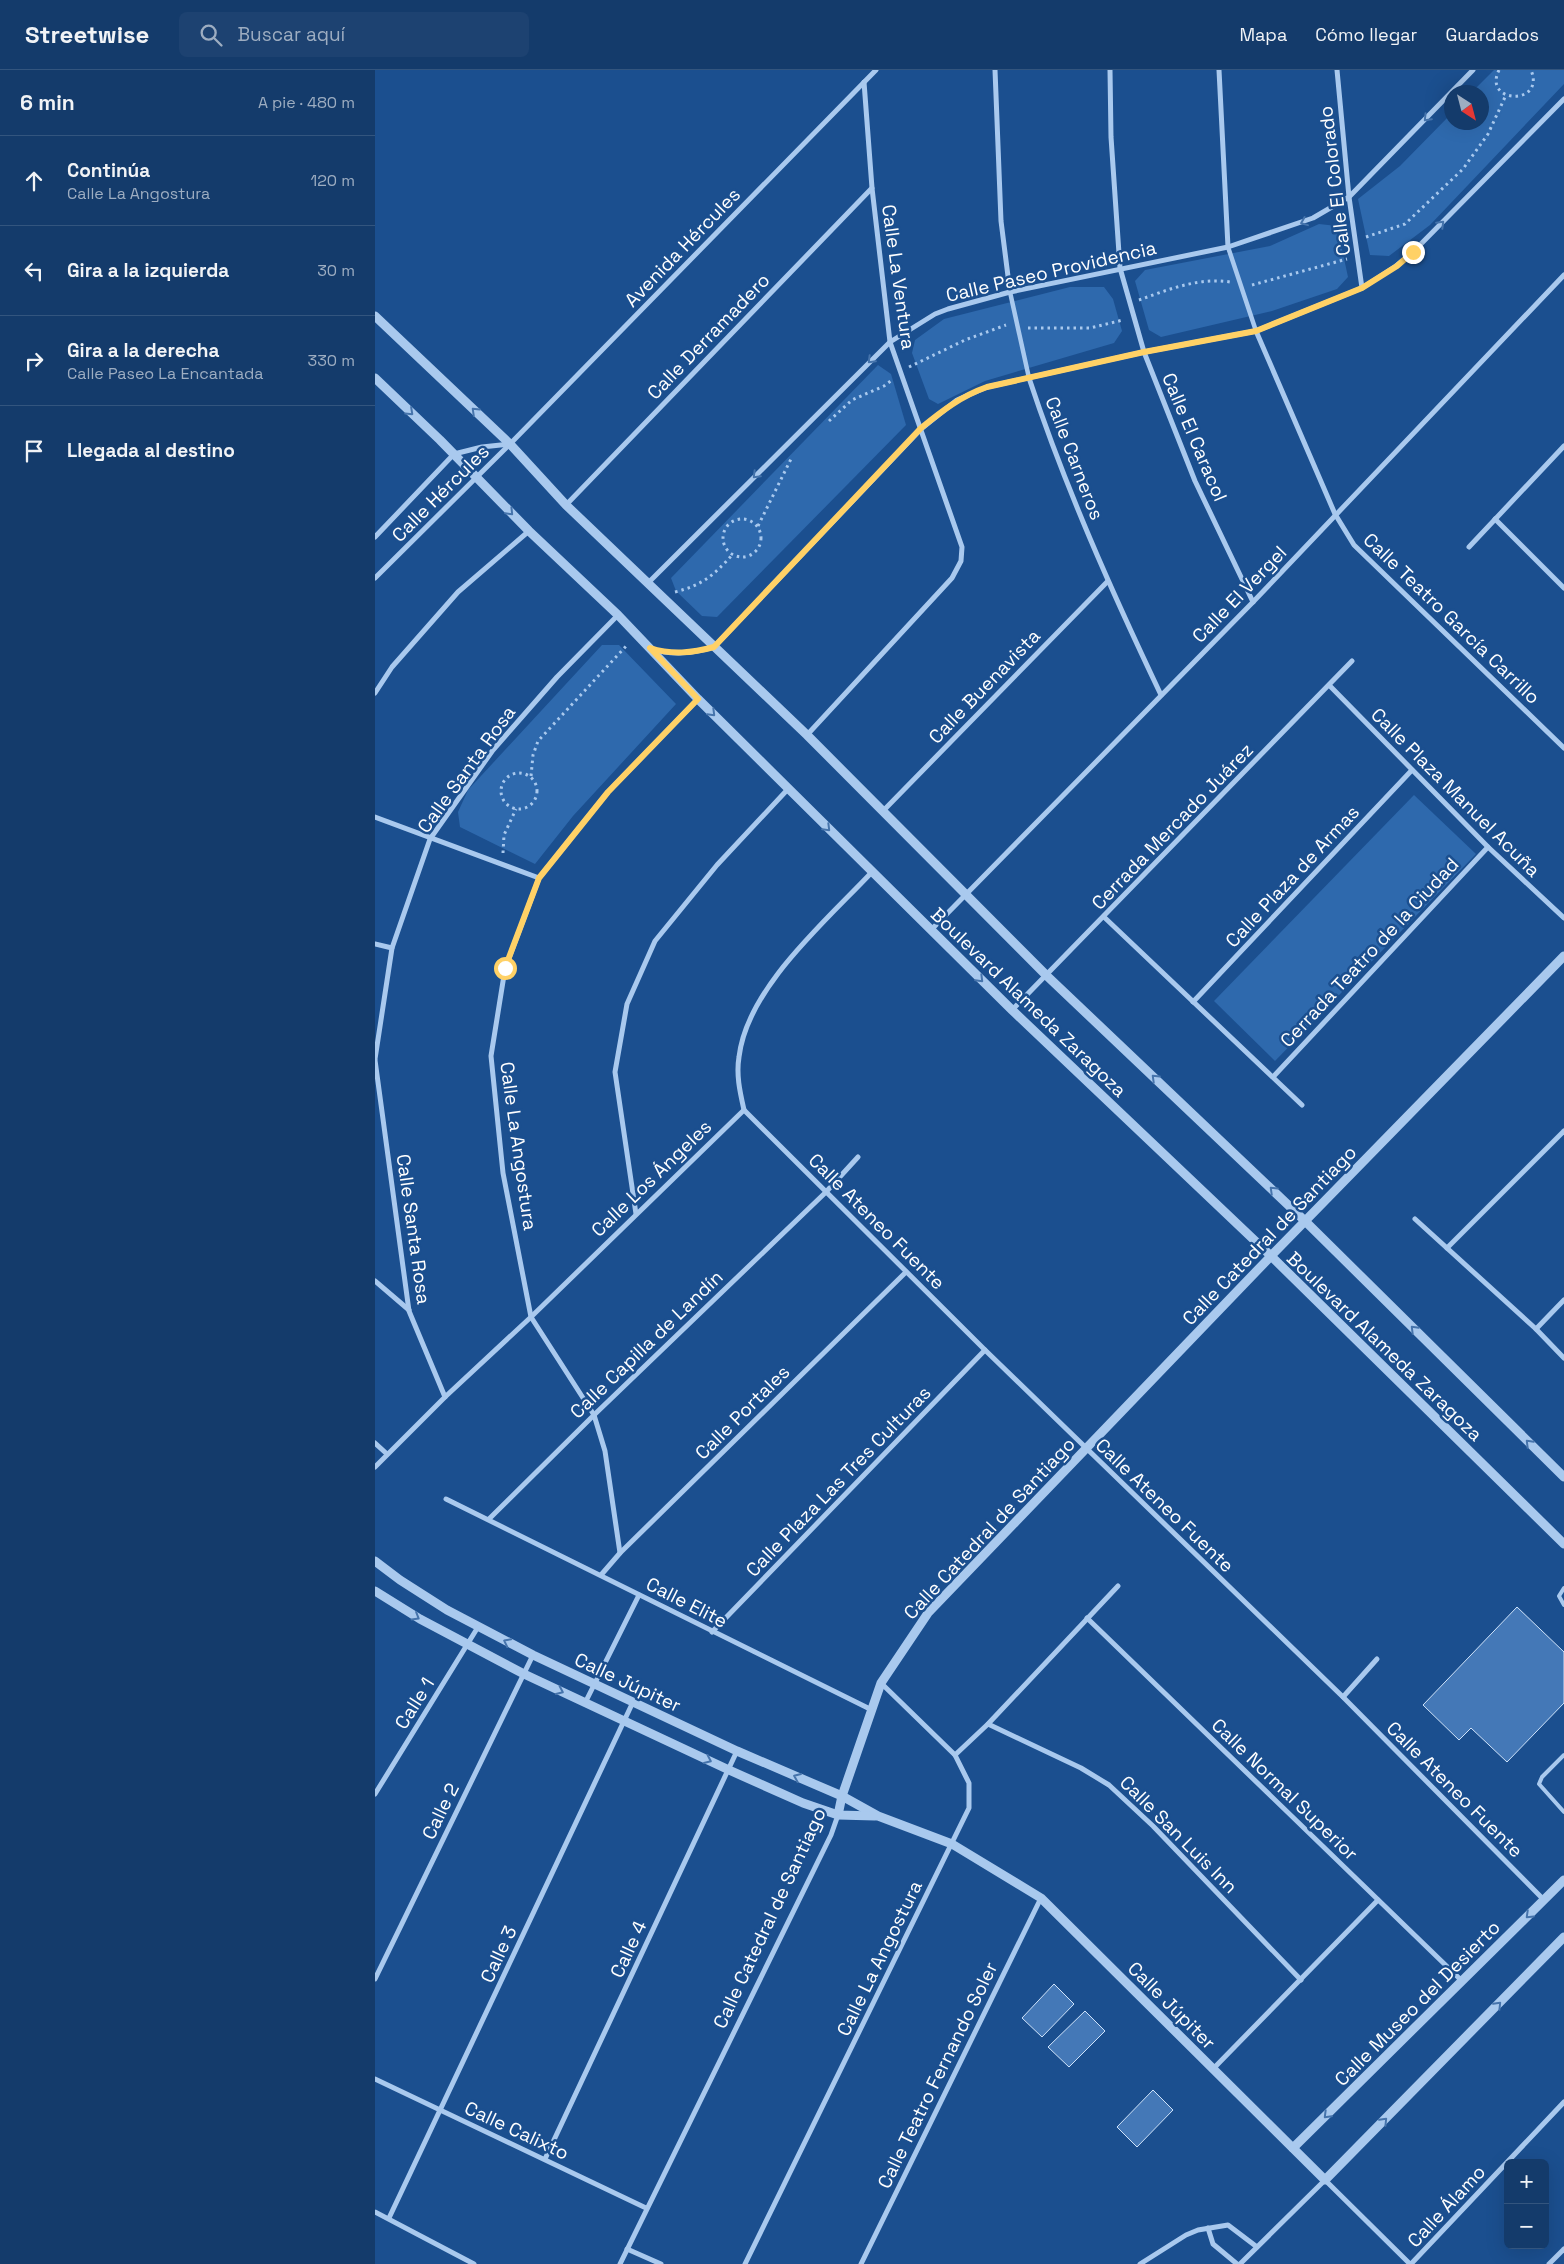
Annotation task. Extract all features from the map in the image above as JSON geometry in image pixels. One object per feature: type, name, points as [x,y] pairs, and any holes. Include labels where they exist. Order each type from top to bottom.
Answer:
[{"type":"street","name":"Avenida Hércules","points":[[510,444],[876,70]]},
{"type":"street","name":"Calle Carneros","points":[[995,70],[1001,221],[1010,292],[1029,378],[1044,423],[1107,582],[1161,695]]},
{"type":"street","name":"Calle El Caracol","points":[[1111,70],[1111,137],[1120,268],[1144,352],[1195,481],[1253,602]]},
{"type":"street","name":"Calle Teatro García Carrillo","points":[[1219,70],[1228,248],[1256,331],[1335,514],[1354,545],[1368,560],[1564,748]]},
{"type":"street","name":"Calle El Colorado","points":[[1337,70],[1349,197],[1362,288]]},
{"type":"street","name":"Calle Paseo Providencia","points":[[648,583],[890,342],[935,314],[1010,292],[1120,268],[1228,248],[1313,218],[1349,197],[1473,70]]},
{"type":"street","name":"Calle La Ventura","points":[[807,735],[952,578],[961,561],[962,547],[959,534],[890,342],[872,188],[864,82]]},
{"type":"street","points":[[650,648],[663,652],[680,653],[697,652],[714,647],[921,428],[943,410],[972,392],[1144,352],[1256,331],[1362,288],[1397,266],[1413,252],[1564,99]]},
{"type":"street","name":"Calle Derramadero","points":[[566,504],[872,188]]},
{"type":"street","name":"Calle El Vergel","points":[[931,930],[1253,602],[1564,275]]},
{"type":"street","name":"Boulevard Alameda Zaragoza","points":[[375,316],[510,444],[566,504],[807,735],[1046,975],[1305,1221],[1563,1473]]},
{"type":"street","name":"Boulevard Alameda Zaragoza","points":[[375,378],[454,454],[529,531],[618,615],[698,699],[1012,1010],[1271,1256],[1564,1544]]},
{"type":"street","name":"Calle Hércules","points":[[375,537],[454,454],[482,447],[510,444]]},
{"type":"street","name":"Calle Hércules","points":[[375,578],[510,444]]},
{"type":"street","points":[[1469,547],[1564,446]]},
{"type":"street","points":[[1495,519],[1564,588]]},
{"type":"street","points":[[375,693],[393,667],[458,592],[529,531]]},
{"type":"street","name":"Calle Buenavista","points":[[883,811],[1107,582]]},
{"type":"street","name":"Calle Santa Rosa","points":[[445,1397],[409,1310],[375,1059],[392,948],[430,838],[493,750],[557,677],[618,615]]},
{"type":"street","name":"Cerrada Mercado Juárez","points":[[1012,1010],[1352,661]]},
{"type":"street","name":"Calle Plaza Manuel Acuña","points":[[1329,685],[1488,847],[1564,918]]},
{"type":"street","name":"Calle La Angostura","points":[[620,1553],[605,1450],[594,1415],[531,1317],[503,1174],[491,1056],[505,968],[539,878],[608,792],[698,699]]},
{"type":"street","name":"Calle Plaza de Armas","points":[[1193,1002],[1412,770]]},
{"type":"street","points":[[636,1214],[615,1072],[627,1004],[655,941],[717,864],[788,789]]},
{"type":"street","points":[[375,818],[539,878]]},
{"type":"street","name":"Cerrada Teatro de la Ciudad","points":[[1273,1077],[1488,847]]},
{"type":"street","points":[[744,1110],[738,1084],[739,1056],[753,1011],[780,969],[872,872]]},
{"type":"street","points":[[1104,917],[1302,1105]]},
{"type":"street","points":[[375,944],[392,948]]},
{"type":"street","name":"Calle Catedral de Santiago","points":[[620,2264],[831,1835],[842,1796],[881,1683],[928,1612],[1271,1256],[1564,956]]},
{"type":"street","name":"Calle Los Ángeles","points":[[375,1467],[445,1397],[531,1317],[744,1110]]},
{"type":"street","name":"Calle Ateneo Fuente","points":[[744,1110],[1085,1449],[1343,1697],[1544,1900]]},
{"type":"street","points":[[1447,1248],[1564,1131]]},
{"type":"street","name":"Calle Capilla de Landín","points":[[489,1519],[594,1415],[826,1192],[858,1157]]},
{"type":"street","points":[[1415,1219],[1536,1329],[1564,1358]]},
{"type":"street","name":"Calle Portales","points":[[601,1575],[620,1553],[905,1272]]},
{"type":"street","points":[[375,1281],[409,1310]]},
{"type":"street","points":[[1536,1329],[1564,1300]]},
{"type":"street","name":"Calle Plaza Las Tres Culturas","points":[[712,1632],[985,1350]]},
{"type":"street","points":[[375,1443],[387,1454]]},
{"type":"street","name":"Calle Elite","points":[[446,1499],[872,1710]]},
{"type":"street","name":"Calle Júpiter","points":[[376,1563],[400,1580],[478,1627],[533,1655],[737,1751],[842,1796],[878,1816],[951,1844],[1041,1898],[1410,2264]]},
{"type":"street","points":[[955,1755],[988,1724],[1118,1586]]},
{"type":"street","name":"Calle Júpiter","points":[[375,1591],[467,1646],[624,1722],[729,1770],[803,1803],[838,1815],[878,1816]]},
{"type":"street","points":[[585,1703],[639,1594]]},
{"type":"street","name":"Calle Normal Superior","points":[[1087,1618],[1462,1981]]},
{"type":"street","name":"Calle 1","points":[[375,1794],[478,1627]]},
{"type":"street","name":"Calle 2","points":[[375,1979],[533,1655]]},
{"type":"street","points":[[1343,1697],[1377,1659]]},
{"type":"street","name":"Calle La Angostura","points":[[745,2264],[969,1808],[969,1783],[955,1755],[881,1683]]},
{"type":"street","name":"Calle 3","points":[[389,2218],[633,1702]]},
{"type":"street","name":"Calle San Luis Inn","points":[[988,1724],[1081,1768],[1109,1785],[1153,1826],[1301,1980]]},
{"type":"street","name":"Calle 4","points":[[545,2159],[737,1751]]},
{"type":"street","name":"Calle Museo del Desierto","points":[[1293,2148],[1564,1880]]},
{"type":"street","name":"Calle Teatro Fernando Soler","points":[[861,2264],[1041,1898]]},
{"type":"street","points":[[1213,2069],[1379,1900]]},
{"type":"street","points":[[1208,2228],[1213,2244],[1239,2264],[1325,2180],[1564,1938]]},
{"type":"street","name":"Calle Calixto","points":[[375,2079],[646,2208]]},
{"type":"street","name":"Calle Álamo","points":[[1410,2264],[1564,2102]]},
{"type":"street","points":[[375,2212],[474,2264]]},
{"type":"street","points":[[1139,2264],[1186,2235],[1208,2228],[1228,2225],[1257,2247]]},
{"type":"street","points":[[627,2249],[661,2264]]},
{"type":"street","points":[[1549,2264],[1564,2249]]},
{"type":"lane","points":[[1564,1588],[1559,1596],[1564,1605]]},
{"type":"lane","points":[[1564,1755],[1542,1777],[1539,1784],[1564,1812]]},
{"type":"path","points":[[1499,70],[1496,80],[1497,86],[1506,95],[1517,97],[1528,91],[1533,80],[1531,70]]},
{"type":"path","points":[[1355,238],[1369,236],[1405,224],[1463,168],[1488,134],[1506,95]]},
{"type":"path","points":[[1130,304],[1191,284],[1218,280],[1241,286],[1357,256]]},
{"type":"path","points":[[1018,328],[1090,328],[1134,317]]},
{"type":"path","points":[[822,428],[852,400],[884,386],[900,372],[965,340],[1016,321]]},
{"type":"path","points":[[758,526],[789,461],[795,455]]},
{"type":"path","points":[[742,518],[758,526],[761,539],[757,550],[745,556],[733,554],[728,550],[723,539],[726,528],[731,523],[742,518]]},
{"type":"path","points":[[660,595],[688,589],[709,579],[733,554]]},
{"type":"path","points":[[531,776],[533,755],[538,741],[637,635]]},
{"type":"path","points":[[520,772],[531,776],[538,786],[536,798],[528,807],[516,809],[505,803],[502,798],[502,786],[508,776],[520,772]]},
{"type":"path","points":[[501,864],[504,835],[516,809]]},
{"type":"shaded area","points":[[1494,70],[1564,70],[1564,84],[1430,225],[1389,256],[1370,255],[1358,199],[1400,166],[1444,121],[1444,130],[1489,130],[1489,85],[1479,85]]},
{"type":"shaded area","points":[[1319,224],[1337,226],[1348,277],[1337,289],[1272,311],[1161,337],[1149,330],[1135,281],[1145,270],[1270,246]]},
{"type":"shaded area","points":[[1070,287],[1104,287],[1113,299],[1122,331],[1114,343],[985,381],[938,404],[929,399],[912,353],[915,340],[944,319]]},
{"type":"shaded area","points":[[878,365],[891,374],[906,425],[717,617],[702,616],[676,591],[671,578]]},
{"type":"shaded area","points":[[602,645],[619,645],[676,704],[573,816],[535,864],[460,827],[458,812],[468,790]]},
{"type":"shaded area","points":[[1414,795],[1476,854],[1275,1061],[1214,1001]]},
{"type":"building","points":[[1517,1607],[1564,1652],[1564,1703],[1507,1762],[1471,1728],[1459,1740],[1423,1705]]},
{"type":"building","points":[[1054,1984],[1074,2004],[1042,2037],[1022,2018]]},
{"type":"building","points":[[1085,2011],[1105,2031],[1069,2067],[1048,2047]]},
{"type":"building","points":[[1153,2090],[1173,2110],[1137,2147],[1117,2127]]},
{"type":"route","points":[[505,968],[539,878],[608,792],[698,699],[650,648],[663,652],[680,653],[697,652],[714,647],[921,428],[943,410],[972,392],[987,387],[1144,352],[1256,331],[1362,288],[1397,266],[1413,252]]}]
